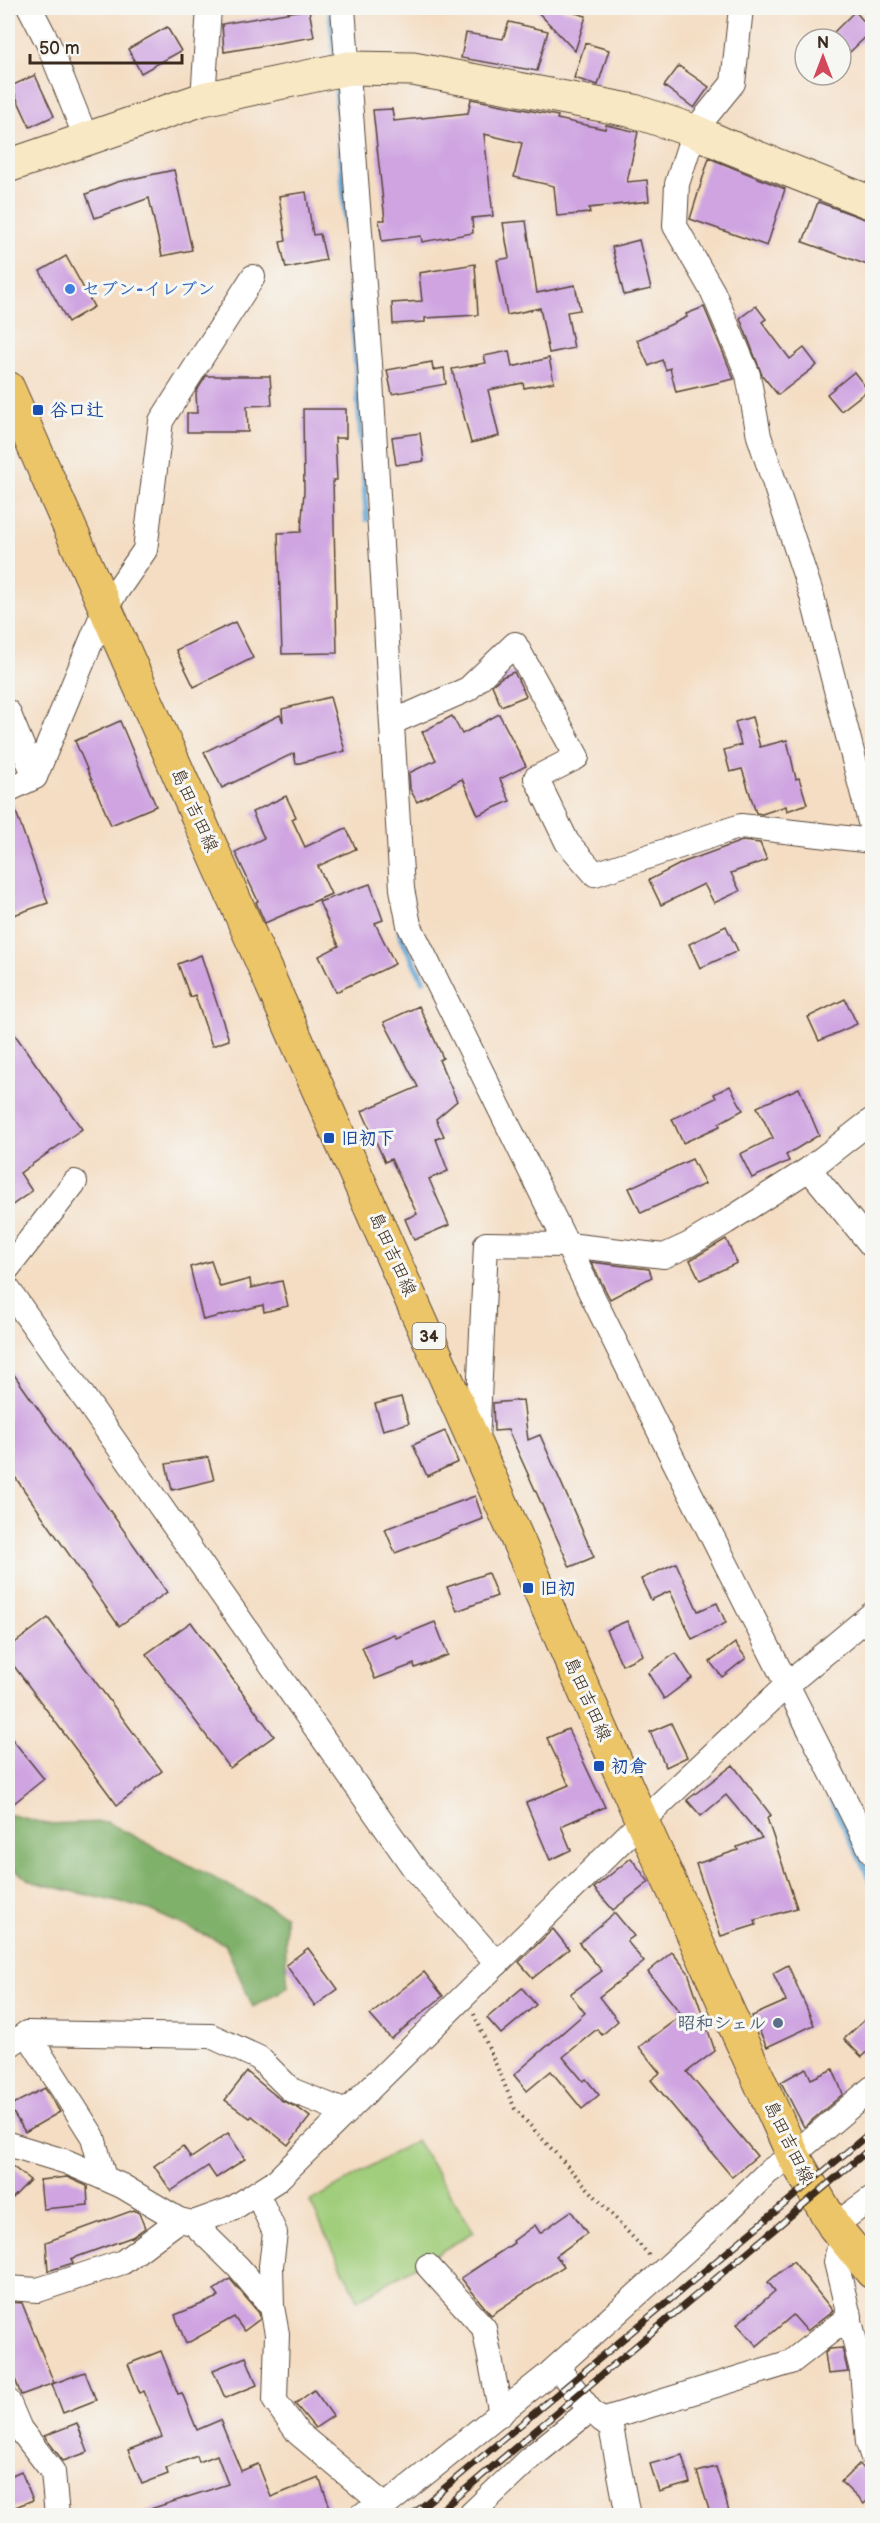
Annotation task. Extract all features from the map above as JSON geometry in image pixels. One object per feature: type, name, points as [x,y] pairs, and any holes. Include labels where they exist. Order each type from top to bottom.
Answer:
[{"type":"main road","name":"島田吉田線","points":[[8,388],[792,2155],[840,2233],[873,2272]]},
{"type":"street","points":[[30,8],[48,43],[86,138]]},
{"type":"street","points":[[203,99],[209,8]]},
{"type":"street","points":[[343,8],[393,722],[402,889],[409,926],[873,1853]]},
{"type":"street","points":[[741,8],[733,83],[694,131],[677,184],[675,226],[713,292],[748,375],[759,436],[812,596],[873,830]]},
{"type":"street","points":[[8,166],[203,99],[349,68],[413,69],[634,111],[694,131],[873,203]]},
{"type":"street","points":[[8,790],[35,777],[105,608],[145,550],[161,421],[253,277]]},
{"type":"street","points":[[393,722],[468,689],[515,644],[577,757],[536,778],[567,842],[595,874],[741,826],[873,841]]},
{"type":"street","points":[[8,711],[35,777]]},
{"type":"street","points":[[477,1446],[486,1244],[568,1245],[663,1256],[726,1222],[809,1169],[873,1120]]},
{"type":"street","points":[[809,1169],[873,1246]]},
{"type":"street","points":[[8,1268],[75,1182]]},
{"type":"street","points":[[8,1289],[416,1871],[497,1964]]},
{"type":"street","points":[[8,2289],[38,2290],[123,2262],[186,2221],[232,2209],[277,2180],[642,1821],[788,1684],[873,1614]]},
{"type":"street","points":[[17,2040],[211,2036],[259,2058],[291,2090],[346,2112]]},
{"type":"street","points":[[17,2040],[93,2137],[104,2178]]},
{"type":"street","points":[[360,2516],[385,2506],[501,2414],[557,2367],[768,2172],[873,2088]]},
{"type":"street","points":[[8,2144],[67,2162],[104,2178],[186,2221],[238,2267],[272,2307]]},
{"type":"street","points":[[257,2193],[275,2233],[271,2266],[272,2307],[277,2334],[275,2401],[298,2433],[385,2506]]},
{"type":"street","points":[[873,2198],[840,2233],[836,2262],[862,2371],[868,2443],[873,2455]]},
{"type":"street","points":[[428,2266],[484,2328],[501,2414]]},
{"type":"street","points":[[469,2516],[529,2459],[596,2415],[791,2362],[850,2316]]},
{"type":"street","points":[[557,2367],[596,2415],[611,2427],[628,2516]]},
{"type":"street","points":[[8,2401],[21,2429],[53,2472],[57,2516]]},
{"type":"path","points":[[466,1994],[515,2109],[663,2270]]},
{"type":"green space","points":[[8,1814],[47,1824],[107,1822],[285,1915],[288,1987],[253,2007],[225,1944],[147,1909],[33,1882],[8,1866]]},
{"type":"green space","points":[[416,2140],[474,2232],[358,2300],[310,2202]]},
{"type":"building","points":[[534,8],[558,8],[586,16],[575,51]]},
{"type":"building","points":[[309,9],[314,37],[224,52],[222,24]]},
{"type":"building","points":[[855,11],[872,31],[853,49],[853,27],[839,27]]},
{"type":"building","points":[[509,22],[548,31],[537,71],[461,58],[466,33],[503,39]]},
{"type":"building","points":[[167,27],[181,51],[141,73],[128,49]]},
{"type":"building","points":[[585,43],[609,50],[598,85],[574,78]]},
{"type":"building","points":[[679,66],[709,87],[694,108],[664,86]]},
{"type":"building","points":[[35,75],[54,116],[30,127],[11,86]]},
{"type":"building","points":[[471,99],[558,116],[557,119],[605,129],[606,125],[638,132],[627,182],[647,180],[649,201],[589,208],[590,213],[557,216],[554,186],[514,177],[522,143],[484,134],[493,216],[472,218],[473,233],[422,242],[421,236],[382,241],[379,220],[385,220],[373,110],[392,109],[394,121],[468,113]]},
{"type":"building","points":[[709,158],[785,189],[767,246],[690,219]]},
{"type":"building","points":[[174,170],[192,250],[162,256],[149,198],[95,218],[86,194],[117,182]]},
{"type":"building","points":[[306,192],[313,235],[320,234],[326,260],[286,268],[280,242],[286,241],[279,196]]},
{"type":"building","points":[[818,202],[873,222],[873,267],[803,242]]},
{"type":"building","points":[[526,221],[537,293],[575,285],[580,310],[567,312],[574,348],[549,353],[540,308],[507,315],[497,260],[509,258],[503,223]]},
{"type":"building","points":[[639,240],[651,289],[624,295],[612,247]]},
{"type":"building","points":[[66,256],[94,307],[68,322],[40,271]]},
{"type":"building","points":[[475,264],[478,315],[425,318],[425,322],[393,324],[392,303],[422,301],[419,273]]},
{"type":"building","points":[[756,306],[766,319],[762,322],[790,359],[804,348],[817,365],[778,395],[762,375],[740,318]]},
{"type":"building","points":[[704,307],[734,379],[676,392],[670,368],[666,370],[662,360],[649,366],[637,340]]},
{"type":"building","points":[[509,351],[512,367],[549,358],[554,382],[524,388],[523,383],[488,390],[499,436],[471,443],[452,369],[486,363],[484,356]]},
{"type":"building","points":[[432,362],[433,370],[444,368],[446,384],[392,394],[387,370]]},
{"type":"building","points":[[854,372],[868,390],[841,411],[827,394]]},
{"type":"building","points":[[206,376],[270,376],[272,405],[247,406],[248,432],[187,432],[187,413],[197,413],[196,392]]},
{"type":"building","points":[[303,409],[346,409],[346,438],[335,438],[337,480],[333,480],[337,653],[282,654],[278,533],[301,532],[304,491]]},
{"type":"building","points":[[420,433],[424,461],[396,465],[392,437]]},
{"type":"building","points":[[235,622],[253,658],[194,687],[176,650]]},
{"type":"building","points":[[514,672],[526,696],[501,706],[492,685],[502,677]]},
{"type":"building","points":[[330,697],[345,751],[296,764],[294,753],[222,788],[204,752],[280,715],[283,722],[282,709]]},
{"type":"building","points":[[499,714],[526,766],[500,779],[510,801],[478,815],[462,779],[417,802],[410,789],[409,773],[436,760],[422,732],[452,716],[462,734]]},
{"type":"building","points":[[752,717],[760,747],[787,740],[796,779],[799,778],[807,804],[787,811],[786,806],[762,814],[756,813],[742,769],[730,772],[724,750],[741,745],[735,722]]},
{"type":"building","points":[[120,721],[156,806],[111,825],[75,741]]},
{"type":"building","points":[[286,796],[296,817],[292,819],[305,847],[346,828],[356,849],[318,866],[331,894],[265,923],[256,902],[258,901],[235,852],[264,838],[252,812]]},
{"type":"building","points":[[13,803],[48,903],[8,917],[8,804]]},
{"type":"building","points":[[742,841],[760,843],[767,860],[731,873],[740,891],[714,903],[704,884],[661,905],[649,880],[684,862]]},
{"type":"building","points":[[370,884],[383,920],[375,923],[395,964],[336,992],[319,956],[339,946],[319,902]]},
{"type":"building","points":[[726,926],[738,951],[700,968],[689,944]]},
{"type":"building","points":[[201,955],[229,1040],[212,1046],[195,995],[190,997],[178,964]]},
{"type":"building","points":[[845,999],[857,1024],[819,1041],[808,1017]]},
{"type":"building","points":[[419,1006],[443,1058],[439,1060],[457,1101],[436,1119],[444,1136],[436,1139],[448,1171],[429,1179],[449,1225],[414,1240],[405,1219],[417,1214],[391,1159],[385,1162],[362,1111],[418,1087],[384,1022]]},
{"type":"building","points":[[8,1025],[82,1129],[20,1173],[32,1191],[8,1208]]},
{"type":"building","points":[[730,1086],[743,1110],[719,1123],[720,1126],[683,1143],[672,1119],[716,1098],[714,1094]]},
{"type":"building","points":[[799,1088],[819,1135],[786,1155],[789,1161],[752,1178],[740,1154],[773,1138],[757,1107]]},
{"type":"building","points":[[692,1159],[705,1184],[641,1213],[629,1188]]},
{"type":"building","points":[[726,1239],[737,1263],[700,1280],[690,1260]]},
{"type":"building","points":[[211,1261],[220,1287],[250,1279],[251,1288],[282,1281],[288,1306],[264,1312],[263,1305],[203,1320],[190,1267]]},
{"type":"building","points":[[591,1262],[649,1269],[652,1277],[610,1299]]},
{"type":"building","points":[[8,1366],[167,1592],[119,1626],[8,1467]]},
{"type":"building","points":[[401,1397],[409,1423],[383,1430],[375,1404]]},
{"type":"building","points":[[523,1400],[528,1440],[540,1435],[594,1557],[570,1567],[508,1430],[494,1431],[493,1403]]},
{"type":"building","points":[[445,1431],[458,1462],[427,1476],[413,1445]]},
{"type":"building","points":[[208,1457],[214,1480],[172,1490],[166,1464]]},
{"type":"building","points":[[475,1496],[483,1519],[395,1553],[385,1529]]},
{"type":"building","points":[[676,1563],[698,1611],[717,1603],[726,1623],[692,1639],[670,1591],[651,1600],[641,1579]]},
{"type":"building","points":[[488,1573],[497,1596],[457,1611],[447,1587]]},
{"type":"building","points":[[48,1618],[162,1771],[117,1805],[8,1658],[8,1648]]},
{"type":"building","points":[[627,1621],[643,1655],[622,1665],[606,1630]]},
{"type":"building","points":[[191,1622],[274,1736],[230,1768],[146,1654]]},
{"type":"building","points":[[435,1622],[448,1655],[415,1668],[414,1664],[375,1679],[362,1647],[394,1634],[396,1638]]},
{"type":"building","points":[[735,1643],[746,1658],[722,1677],[710,1662]]},
{"type":"building","points":[[676,1653],[692,1678],[664,1699],[648,1673]]},
{"type":"building","points":[[671,1723],[687,1757],[666,1767],[650,1732]]},
{"type":"building","points":[[568,1729],[605,1807],[561,1826],[571,1850],[550,1860],[526,1803],[569,1785],[547,1738]]},
{"type":"building","points":[[8,1734],[44,1779],[8,1808]]},
{"type":"building","points":[[733,1765],[771,1815],[767,1818],[797,1908],[755,1920],[756,1925],[721,1936],[696,1864],[738,1850],[737,1847],[762,1838],[726,1795],[701,1816],[687,1800]]},
{"type":"building","points":[[631,1858],[649,1882],[613,1910],[594,1888]]},
{"type":"building","points":[[615,1913],[634,1936],[627,1941],[644,1962],[599,1997],[618,2021],[602,2035],[597,2029],[563,2057],[583,2081],[586,2079],[599,2095],[582,2109],[551,2071],[527,2091],[514,2075],[585,2013],[570,1994],[602,1971],[579,1943]]},
{"type":"building","points":[[553,1929],[569,1949],[533,1978],[519,1962]]},
{"type":"building","points":[[308,1948],[338,1989],[315,2006],[286,1965]]},
{"type":"building","points":[[672,1952],[688,1972],[715,2051],[687,2072],[757,2156],[732,2177],[651,2080],[660,2073],[639,2047],[682,2015],[648,1972]]},
{"type":"building","points":[[788,1965],[814,2025],[767,2047],[752,2016],[786,2001],[773,1973]]},
{"type":"building","points":[[424,1972],[443,1996],[391,2039],[370,2015]]},
{"type":"building","points":[[522,1988],[536,2005],[501,2034],[487,2018]]},
{"type":"building","points":[[873,2012],[873,2047],[862,2057],[844,2039]]},
{"type":"building","points":[[806,2068],[811,2079],[833,2069],[843,2094],[804,2127],[781,2082]]},
{"type":"building","points":[[247,2072],[281,2100],[310,2117],[288,2145],[252,2116],[250,2118],[225,2100]]},
{"type":"building","points":[[45,2088],[60,2112],[25,2132],[9,2106]]},
{"type":"building","points":[[228,2133],[245,2159],[216,2178],[208,2166],[171,2191],[154,2166],[183,2146],[191,2158]]},
{"type":"building","points":[[8,2163],[30,2180],[8,2203]]},
{"type":"building","points":[[67,2177],[87,2186],[88,2205],[43,2209],[40,2180]]},
{"type":"building","points":[[134,2210],[139,2213],[145,2228],[132,2237],[71,2259],[73,2263],[48,2271],[46,2242]]},
{"type":"building","points":[[571,2211],[587,2233],[556,2256],[564,2266],[491,2315],[461,2278],[514,2243],[513,2241],[535,2225],[540,2233]]},
{"type":"building","points":[[793,2261],[833,2311],[807,2331],[793,2315],[757,2346],[737,2324],[775,2291],[768,2282]]},
{"type":"building","points":[[230,2279],[259,2313],[260,2319],[244,2331],[234,2317],[186,2344],[175,2315],[219,2297],[214,2290]]},
{"type":"building","points":[[8,2303],[22,2303],[54,2383],[21,2395],[8,2360]]},
{"type":"building","points":[[842,2348],[848,2372],[828,2374],[825,2353],[830,2349]]},
{"type":"building","points":[[161,2351],[178,2394],[182,2393],[197,2430],[220,2420],[241,2471],[258,2464],[271,2497],[319,2478],[330,2507],[308,2516],[142,2516],[141,2512],[228,2484],[217,2455],[199,2462],[197,2456],[166,2468],[168,2474],[142,2484],[128,2450],[162,2437],[144,2391],[140,2393],[128,2364]]},
{"type":"building","points":[[246,2357],[257,2385],[225,2398],[213,2370]]},
{"type":"building","points":[[85,2372],[96,2400],[63,2413],[52,2384]]},
{"type":"building","points":[[314,2390],[333,2416],[315,2428],[295,2404]]},
{"type":"building","points":[[77,2423],[88,2452],[63,2461],[44,2436]]},
{"type":"building","points":[[682,2455],[690,2483],[659,2492],[650,2464]]},
{"type":"building","points":[[859,2464],[873,2477],[873,2495],[864,2504],[841,2482]]},
{"type":"building","points":[[716,2467],[730,2516],[711,2516],[697,2472]]},
{"type":"building","points":[[21,2471],[33,2500],[8,2510],[8,2477]]},
{"type":"waterway","points":[[330,8],[335,61]]},
{"type":"waterway","points":[[336,80],[367,519]]},
{"type":"waterway","points":[[400,926],[400,935],[423,980]]},
{"type":"waterway","points":[[780,1698],[872,1882]]},
{"type":"railway","points":[[411,2516],[872,2131]]},
{"type":"railway","points":[[434,2516],[872,2147]]},
{"type":"place","name":"セブン-イレブン","points":[[70,289]]},
{"type":"place","name":"谷口辻","points":[[38,410]]},
{"type":"place","name":"旧初下","points":[[329,1138]]},
{"type":"place","name":"旧初","points":[[528,1588]]},
{"type":"place","name":"初倉","points":[[599,1766]]},
{"type":"place","name":"昭和シェル","points":[[778,2023]]}]
